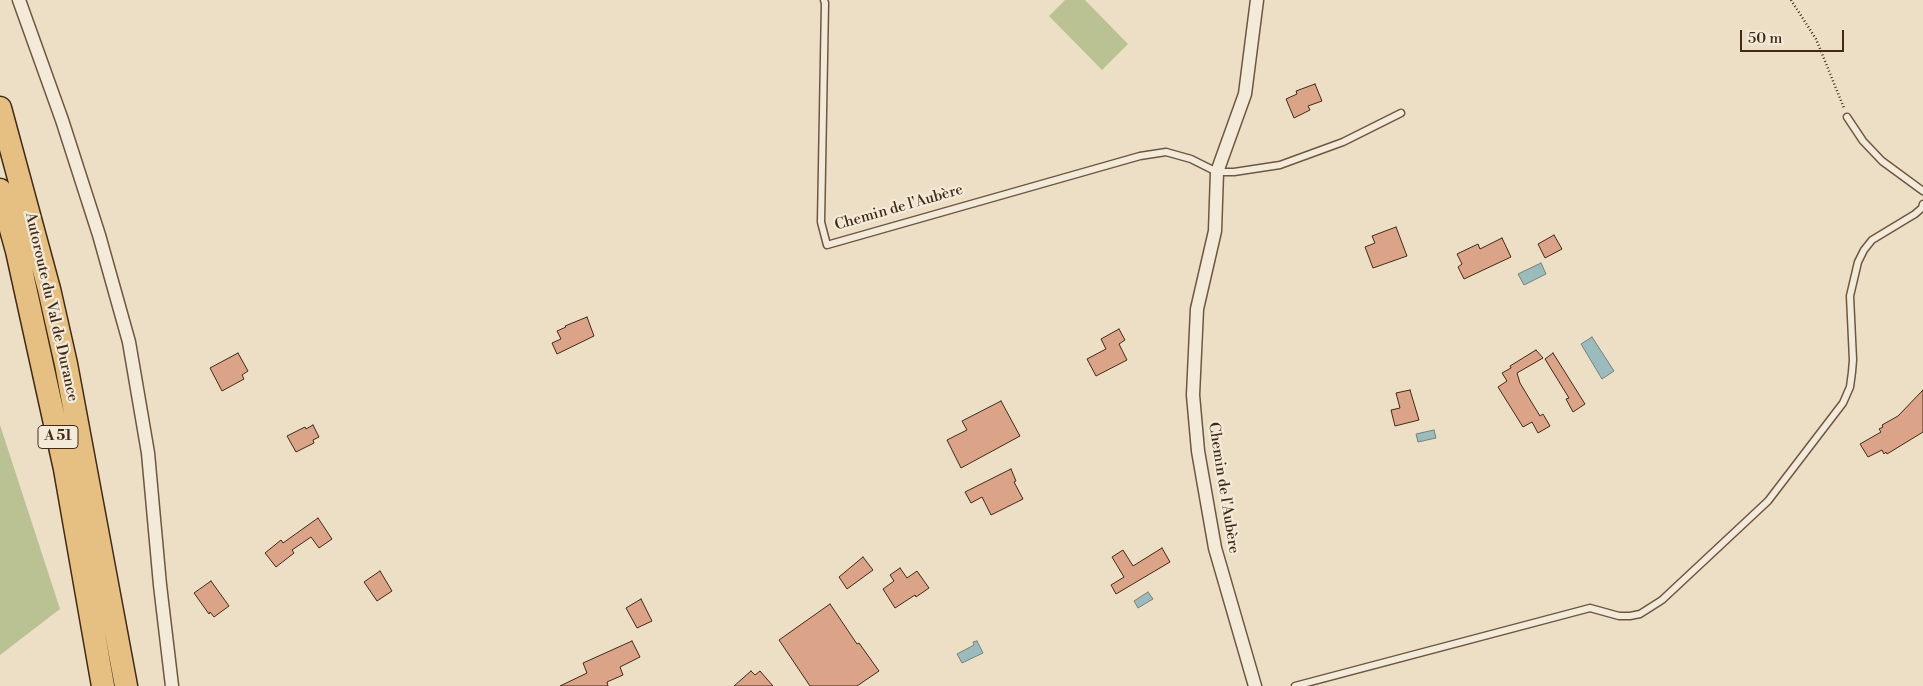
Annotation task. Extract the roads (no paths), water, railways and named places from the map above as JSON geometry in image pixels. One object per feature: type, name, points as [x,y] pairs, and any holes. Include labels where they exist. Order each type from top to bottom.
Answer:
[{"type":"highway","name":"Autoroute du Val de Durance","points":[[0,108],[42,262],[66,364],[126,686]]},
{"type":"highway","name":"Autoroute du Val de Durance","points":[[0,190],[17,251],[65,469],[103,686]]},
{"type":"highway","points":[[66,364],[94,458],[136,686]]},
{"type":"street","points":[[19,0],[62,120],[99,235],[130,342],[148,453],[161,594],[172,686]]},
{"type":"street","name":"Chemin de l'Aubère","points":[[1255,686],[1215,548],[1198,452],[1193,395],[1193,360],[1197,308],[1215,231],[1217,172],[1245,94],[1257,0]]},
{"type":"lane","name":"Chemin de l'Aubère","points":[[824,0],[821,222],[827,245],[1140,156],[1166,152],[1191,159],[1217,172]]},
{"type":"lane","points":[[1217,172],[1234,172],[1280,165],[1343,142],[1401,113]]},
{"type":"lane","points":[[1847,117],[1862,141],[1923,191]]},
{"type":"lane","points":[[1295,686],[1590,608],[1619,616],[1630,616],[1640,614],[1662,600],[1768,501],[1843,403],[1850,387],[1852,372],[1850,296],[1858,262],[1872,240],[1915,214],[1922,208],[1923,204]]},
{"type":"water","points":[[1541,263],[1546,274],[1524,285],[1518,274]]},
{"type":"water","points":[[1592,337],[1614,371],[1602,379],[1581,344]]},
{"type":"water","points":[[1434,430],[1436,438],[1418,442],[1416,434]]},
{"type":"water","points":[[1148,592],[1153,599],[1138,608],[1134,601]]},
{"type":"water","points":[[977,641],[983,653],[962,663],[957,654],[974,645],[973,642]]}]
